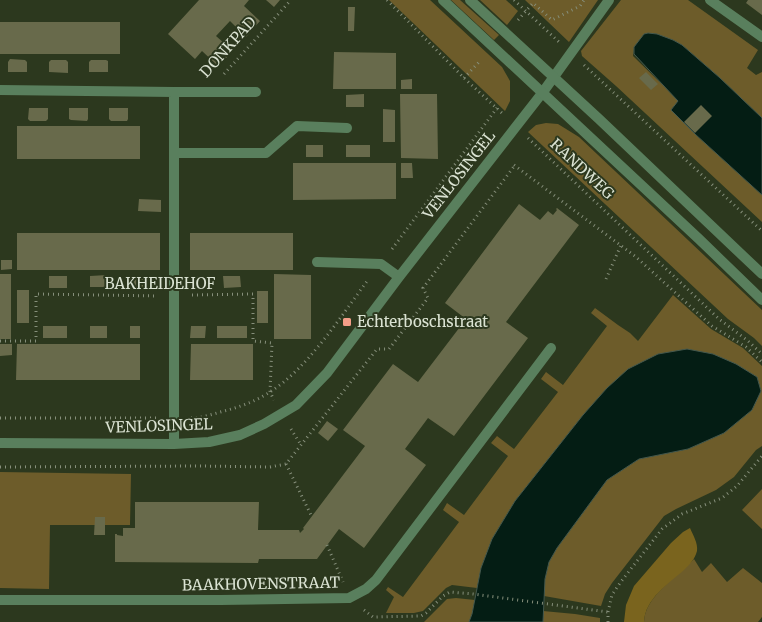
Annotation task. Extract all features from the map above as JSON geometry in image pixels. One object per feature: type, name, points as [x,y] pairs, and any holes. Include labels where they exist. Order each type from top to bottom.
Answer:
[{"type":"street","name":"RANDWEG","points":[[443,0],[699,238],[762,300]]},
{"type":"street","points":[[470,0],[762,274]]},
{"type":"street","points":[[542,92],[609,0]]},
{"type":"street","points":[[710,0],[762,37]]},
{"type":"street","points":[[0,90],[174,92],[174,444]]},
{"type":"street","name":"DONKPAD","points":[[174,92],[256,92]]},
{"type":"street","name":"VENLOSINGEL","points":[[0,443],[174,444],[209,442],[240,434],[264,424],[296,405],[327,373],[542,92]]},
{"type":"street","points":[[174,153],[266,153],[297,126],[347,128]]},
{"type":"street","points":[[317,262],[381,264],[399,277]]},
{"type":"street","name":"BAAKHOVENSTRAAT","points":[[0,600],[349,598],[366,589],[376,580],[551,348]]},
{"type":"path","name":"DONKPAD","points":[[207,92],[291,0]]},
{"type":"path","name":"RANDWEG","points":[[386,0],[496,108],[719,319],[762,354]]},
{"type":"path","points":[[514,0],[762,231]]},
{"type":"path","name":"VENLOSINGEL","points":[[0,418],[200,418],[238,408],[270,392],[292,375],[314,351],[496,108]]},
{"type":"path","points":[[478,133],[499,148],[515,165],[636,257],[712,326],[746,347],[762,362]]},
{"type":"path","points":[[0,467],[270,467],[286,464],[377,349],[389,349],[428,298],[423,288],[515,165]]},
{"type":"path","points":[[606,279],[621,245]]},
{"type":"path","name":"BAKHEIDEHOF","points":[[0,341],[36,341],[36,294],[175,296],[253,294],[253,341],[272,343],[270,392]]},
{"type":"path","points":[[608,622],[612,595],[662,529],[682,514],[722,498],[738,486],[762,456]]},
{"type":"path","points":[[286,464],[312,517]]},
{"type":"path","points":[[328,545],[349,598],[373,617],[421,616],[450,592],[608,612]]},
{"type":"shaded area","points":[[389,0],[430,0],[502,67],[510,81],[510,101],[505,111]]},
{"type":"shaded area","points":[[451,0],[460,0],[499,35],[494,40]]},
{"type":"shaded area","points":[[480,0],[506,0],[518,11],[507,25]]},
{"type":"shaded area","points":[[525,0],[598,0],[569,42]]},
{"type":"shaded area","points":[[621,0],[688,0],[758,50],[747,68],[756,75],[762,72],[762,118],[720,78],[682,45],[673,40],[634,47],[633,56],[679,101],[671,110],[762,195],[762,222],[582,56],[581,51]]},
{"type":"shaded area","points":[[644,34],[657,34],[682,45],[762,118],[762,195],[671,110],[678,101],[634,54],[634,47]]},
{"type":"shaded area","points":[[546,123],[558,124],[579,137],[762,310],[762,346],[728,319],[528,132],[536,125]]},
{"type":"shaded area","points":[[673,295],[711,329],[743,348],[762,366],[762,446],[756,450],[734,477],[716,490],[664,516],[612,583],[605,594],[601,606],[544,596],[549,562],[557,548],[607,480],[639,459],[688,449],[724,433],[752,410],[761,391],[757,377],[747,371],[607,388],[583,415],[515,501],[492,539],[481,568],[477,588],[452,585],[446,588],[423,611],[414,613],[386,613],[394,597],[386,590],[388,587],[403,597],[459,522],[443,510],[447,503],[464,515],[508,456],[491,443],[497,436],[514,449],[558,392],[541,379],[546,372],[563,385],[607,326],[591,313],[595,308],[638,341]]},
{"type":"shaded area","points":[[687,349],[713,354],[736,364],[757,377],[761,391],[752,410],[724,433],[688,449],[639,459],[607,480],[557,548],[549,562],[545,579],[543,622],[469,622],[481,568],[492,539],[515,501],[583,415],[607,388],[628,369],[658,354]]},
{"type":"shaded area","points":[[0,472],[131,474],[130,525],[50,525],[49,589],[0,588]]},
{"type":"shaded area","points":[[762,489],[762,529],[742,510]]},
{"type":"shaded area","points":[[690,528],[697,548],[692,561],[653,599],[648,606],[644,622],[624,622],[626,605],[634,586],[671,543]]},
{"type":"shaded area","points":[[694,559],[702,572],[711,563],[727,582],[743,568],[762,583],[762,617],[758,622],[644,622],[650,604],[656,595]]},
{"type":"shaded area","points":[[447,599],[475,600],[469,622],[424,622]]},
{"type":"shaded area","points":[[543,611],[600,618],[600,622],[543,622]]},
{"type":"building","points":[[199,0],[249,0],[244,6],[260,21],[246,37],[230,21],[216,36],[233,51],[218,66],[202,51],[195,59],[168,34]]},
{"type":"building","points":[[266,0],[280,0],[274,7]]},
{"type":"building","points":[[748,0],[762,0],[762,15],[746,3]]},
{"type":"building","points":[[348,7],[355,7],[354,31],[348,31]]},
{"type":"building","points":[[0,22],[120,22],[120,54],[0,54]]},
{"type":"building","points":[[334,52],[396,53],[396,89],[333,89]]},
{"type":"building","points":[[10,59],[25,60],[27,62],[27,72],[8,72],[8,62]]},
{"type":"building","points":[[51,60],[66,60],[68,62],[68,73],[49,72],[49,62]]},
{"type":"building","points":[[91,60],[108,61],[108,72],[89,72],[89,62]]},
{"type":"building","points":[[646,72],[658,84],[651,90],[639,78]]},
{"type":"building","points":[[412,79],[412,89],[401,89],[401,80]]},
{"type":"building","points":[[364,94],[364,107],[346,107],[346,95]]},
{"type":"building","points":[[400,94],[437,94],[438,159],[401,158]]},
{"type":"building","points":[[701,105],[712,116],[695,133],[684,122]]},
{"type":"building","points":[[29,108],[48,108],[48,119],[46,121],[30,121],[28,119]]},
{"type":"building","points":[[69,108],[88,108],[87,121],[69,119]]},
{"type":"building","points":[[109,108],[128,108],[127,121],[111,121],[109,119]]},
{"type":"building","points":[[383,109],[395,110],[395,142],[383,142]]},
{"type":"building","points":[[17,126],[140,126],[140,159],[17,159]]},
{"type":"building","points":[[306,145],[323,145],[323,157],[306,157]]},
{"type":"building","points":[[346,145],[370,145],[370,157],[346,157]]},
{"type":"building","points":[[293,163],[396,163],[396,199],[293,200]]},
{"type":"building","points":[[401,163],[412,163],[413,178],[401,178]]},
{"type":"building","points":[[139,199],[161,200],[161,212],[138,211]]},
{"type":"building","points":[[519,204],[540,220],[548,211],[553,215],[557,208],[579,225],[506,322],[528,338],[454,436],[428,418],[405,449],[426,465],[364,548],[339,529],[317,559],[259,559],[258,563],[115,562],[115,534],[123,536],[123,528],[135,528],[135,502],[259,502],[258,530],[299,530],[300,533],[365,446],[343,430],[393,364],[418,382],[466,319],[445,303]]},
{"type":"building","points":[[17,233],[160,233],[160,270],[17,270]]},
{"type":"building","points":[[190,233],[293,233],[293,270],[190,270]]},
{"type":"building","points":[[1,260],[12,260],[12,269],[1,270]]},
{"type":"building","points":[[0,274],[11,274],[11,339],[0,339]]},
{"type":"building","points":[[274,274],[311,275],[311,339],[274,339]]},
{"type":"building","points":[[107,275],[107,287],[90,287],[90,276]]},
{"type":"building","points":[[49,276],[67,276],[67,288],[49,288]]},
{"type":"building","points":[[130,276],[148,276],[148,287],[130,288]]},
{"type":"building","points":[[191,276],[200,276],[200,288],[191,288]]},
{"type":"building","points":[[223,276],[240,276],[241,287],[224,288]]},
{"type":"building","points":[[17,290],[29,290],[29,323],[17,323]]},
{"type":"building","points":[[257,291],[268,291],[268,323],[257,323]]},
{"type":"building","points":[[43,326],[67,326],[67,338],[43,338]]},
{"type":"building","points":[[90,326],[107,326],[107,338],[90,338]]},
{"type":"building","points":[[130,326],[140,326],[140,338],[130,338]]},
{"type":"building","points":[[191,326],[206,326],[205,338],[190,338]]},
{"type":"building","points":[[217,326],[247,326],[247,338],[217,338]]},
{"type":"building","points":[[0,344],[12,344],[12,355],[0,356]]},
{"type":"building","points":[[17,344],[140,344],[140,380],[16,380]]},
{"type":"building","points":[[191,344],[253,344],[253,380],[190,380]]},
{"type":"building","points":[[327,421],[338,429],[328,441],[318,433]]},
{"type":"building","points":[[95,517],[105,517],[105,535],[94,535]]},
{"type":"place","name":"Echterboschstraat","points":[[347,322]]}]
